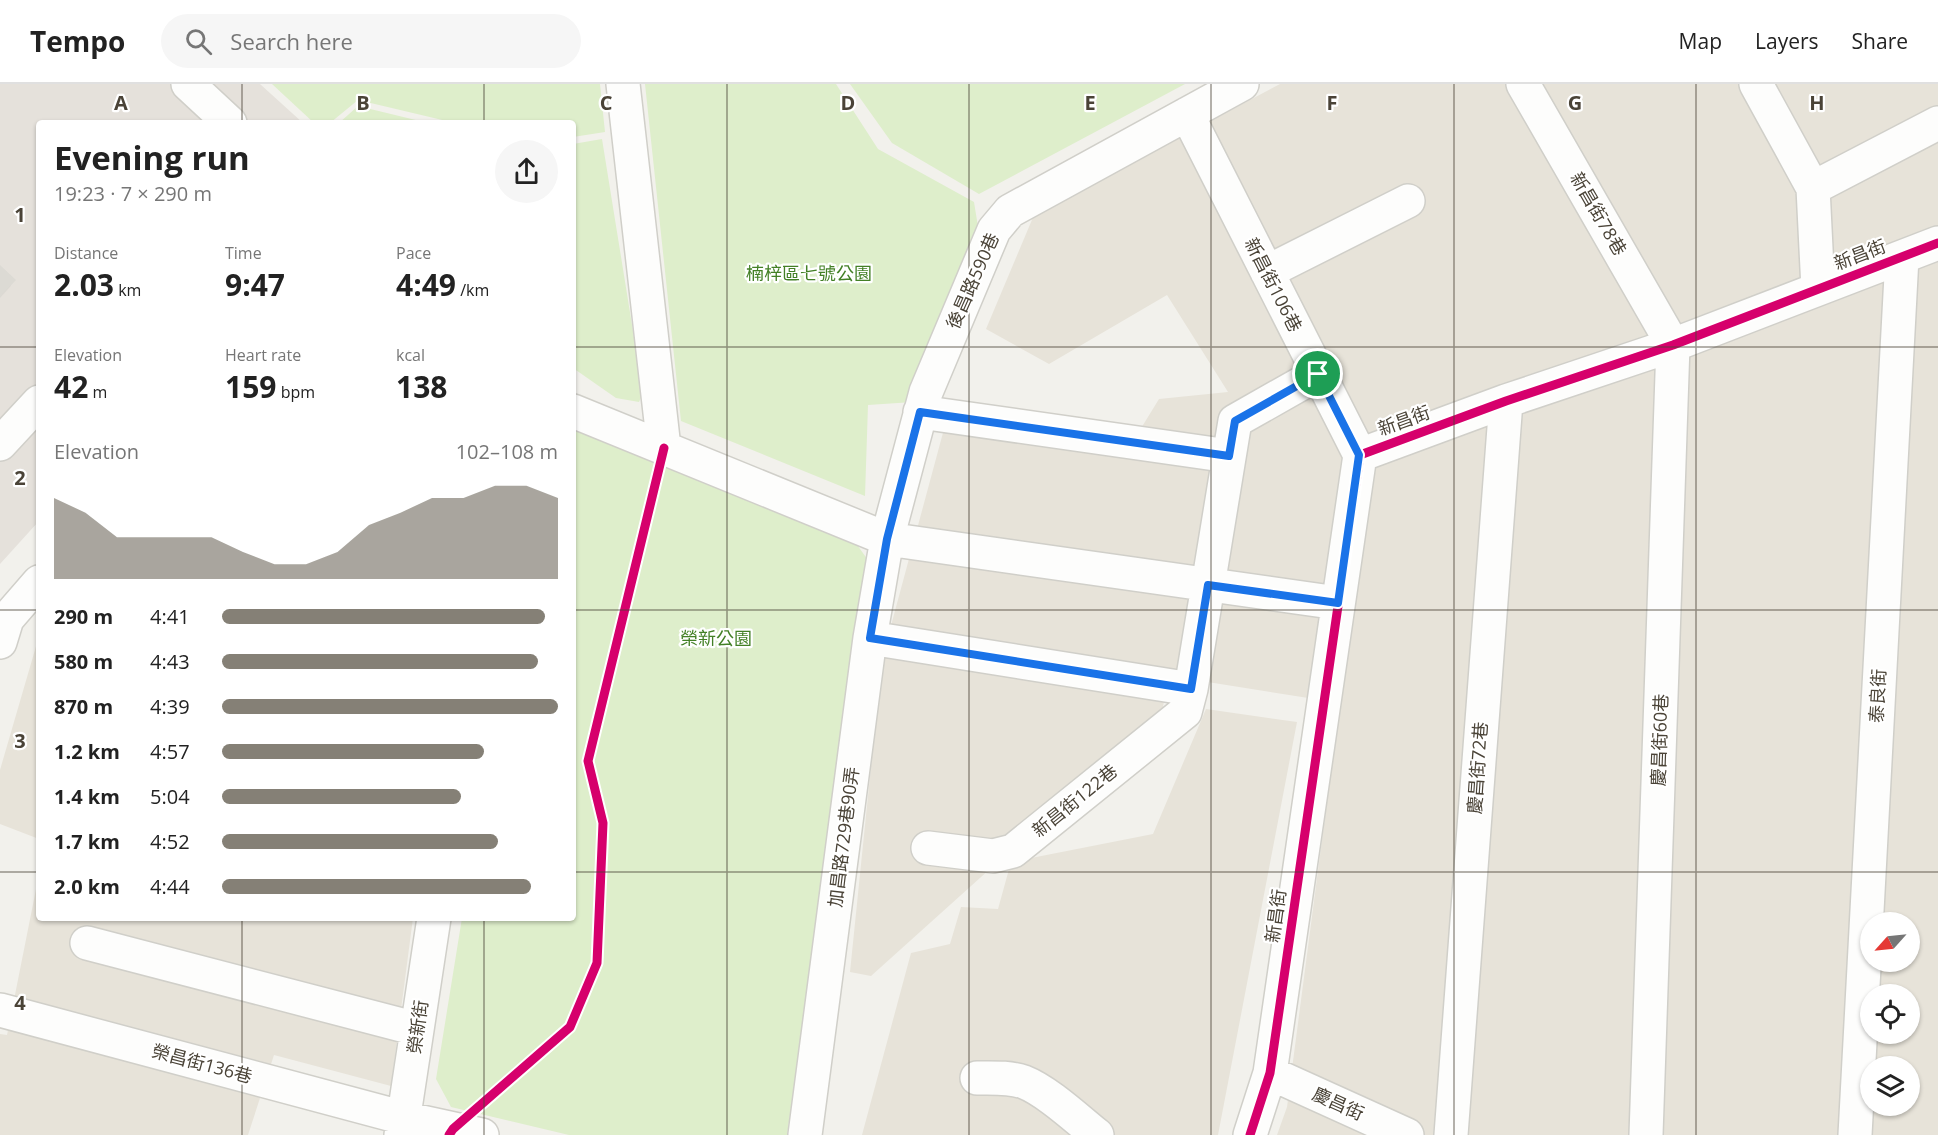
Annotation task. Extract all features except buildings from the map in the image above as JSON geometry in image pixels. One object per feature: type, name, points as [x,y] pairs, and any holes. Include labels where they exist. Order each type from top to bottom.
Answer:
[{"type":"street","points":[[188,84],[227,120]]},
{"type":"street","points":[[623,84],[664,448]]},
{"type":"street","name":"後昌路590巷","points":[[887,539],[926,392],[994,230],[1010,211],[1242,84]]},
{"type":"street","name":"新昌街78巷","points":[[1523,84],[1673,345]]},
{"type":"street","points":[[1756,84],[1813,188],[1818,289]]},
{"type":"street","name":"新昌街106巷","points":[[1187,114],[1359,455]]},
{"type":"street","points":[[1813,188],[1938,123]]},
{"type":"street","points":[[1267,272],[1408,201]]},
{"type":"street","name":"新昌街","points":[[1250,1135],[1270,1073],[1359,455],[1506,401],[1673,345],[1938,243]]},
{"type":"street","name":"泰良街","points":[[1855,1135],[1902,257]]},
{"type":"street","name":"慶昌街60巷","points":[[1646,1135],[1673,345]]},
{"type":"street","name":"新昌街122巷","points":[[928,848],[993,856],[1013,851],[1185,712],[1191,689],[1235,421],[1318,374]]},
{"type":"street","name":"慶昌街72巷","points":[[1451,1135],[1506,401]]},
{"type":"street","points":[[0,444],[36,405]]},
{"type":"street","points":[[576,412],[887,539],[1338,603]]},
{"type":"street","points":[[920,412],[1229,456]]},
{"type":"street","name":"加昌路729巷90弄","points":[[805,1135],[870,638],[887,539]]},
{"type":"street","points":[[0,642],[7,619],[36,585]]},
{"type":"street","points":[[870,638],[1191,689]]},
{"type":"street","name":"榮新街","points":[[403,1126],[434,921]]},
{"type":"street","points":[[87,943],[417,1029]]},
{"type":"street","name":"榮昌街136巷","points":[[0,1010],[403,1126],[482,1135]]},
{"type":"street","name":"慶昌街","points":[[1270,1073],[1407,1135]]},
{"type":"street","points":[[977,1078],[1004,1078],[1024,1082],[1049,1097],[1097,1135]]},
{"type":"shaded area","points":[[0,84],[260,84],[300,120],[36,120],[36,524],[0,564]]},
{"type":"shaded area","points":[[1280,84],[1938,84],[1938,1135],[1277,1135],[1287,1107],[1340,703],[1170,676],[1161,715],[871,976],[850,972],[882,659],[944,429],[1124,456],[1159,399],[1228,392],[1167,295],[1049,364],[986,329],[1034,215]]},
{"type":"shaded area","points":[[36,646],[36,838],[0,824],[0,770]]},
{"type":"shaded area","points":[[1206,709],[1297,722],[1218,1135],[862,1135],[911,953],[950,944],[961,907],[998,909],[1011,862],[1153,834]]},
{"type":"shaded area","points":[[36,889],[36,921],[413,921],[391,1086],[274,1055],[248,1135],[0,1135],[0,1034],[7,1035]]},
{"type":"green space","points":[[272,84],[600,84],[605,132],[576,137],[576,120],[442,120],[358,100],[334,120],[311,120]]},
{"type":"green space","name":"楠梓區七號公園","points":[[645,84],[836,84],[878,149],[974,202],[980,239],[913,402],[868,405],[865,496],[681,421]]},
{"type":"green space","points":[[850,84],[1185,84],[979,194],[892,143]]},
{"type":"green space","points":[[358,106],[416,120],[342,120]]},
{"type":"green space","points":[[602,139],[643,393],[639,402],[616,398],[576,370],[576,143]]},
{"type":"green space","name":"榮新公園","points":[[576,429],[853,539],[870,563],[787,1135],[569,1135],[451,1107],[436,1079],[462,921],[576,921]]},
{"type":"cycle path","points":[[1250,1135],[1270,1073],[1360,455],[1506,401],[1673,345],[1938,243]]},
{"type":"cycle path","points":[[449,1135],[453,1129],[570,1027],[597,963],[603,823],[588,761],[664,448]]},
{"type":"route","points":[[1318,374],[1359,455],[1338,603],[1208,585],[1191,689],[870,638],[887,539],[920,412],[1229,456],[1235,421],[1318,374]]}]
